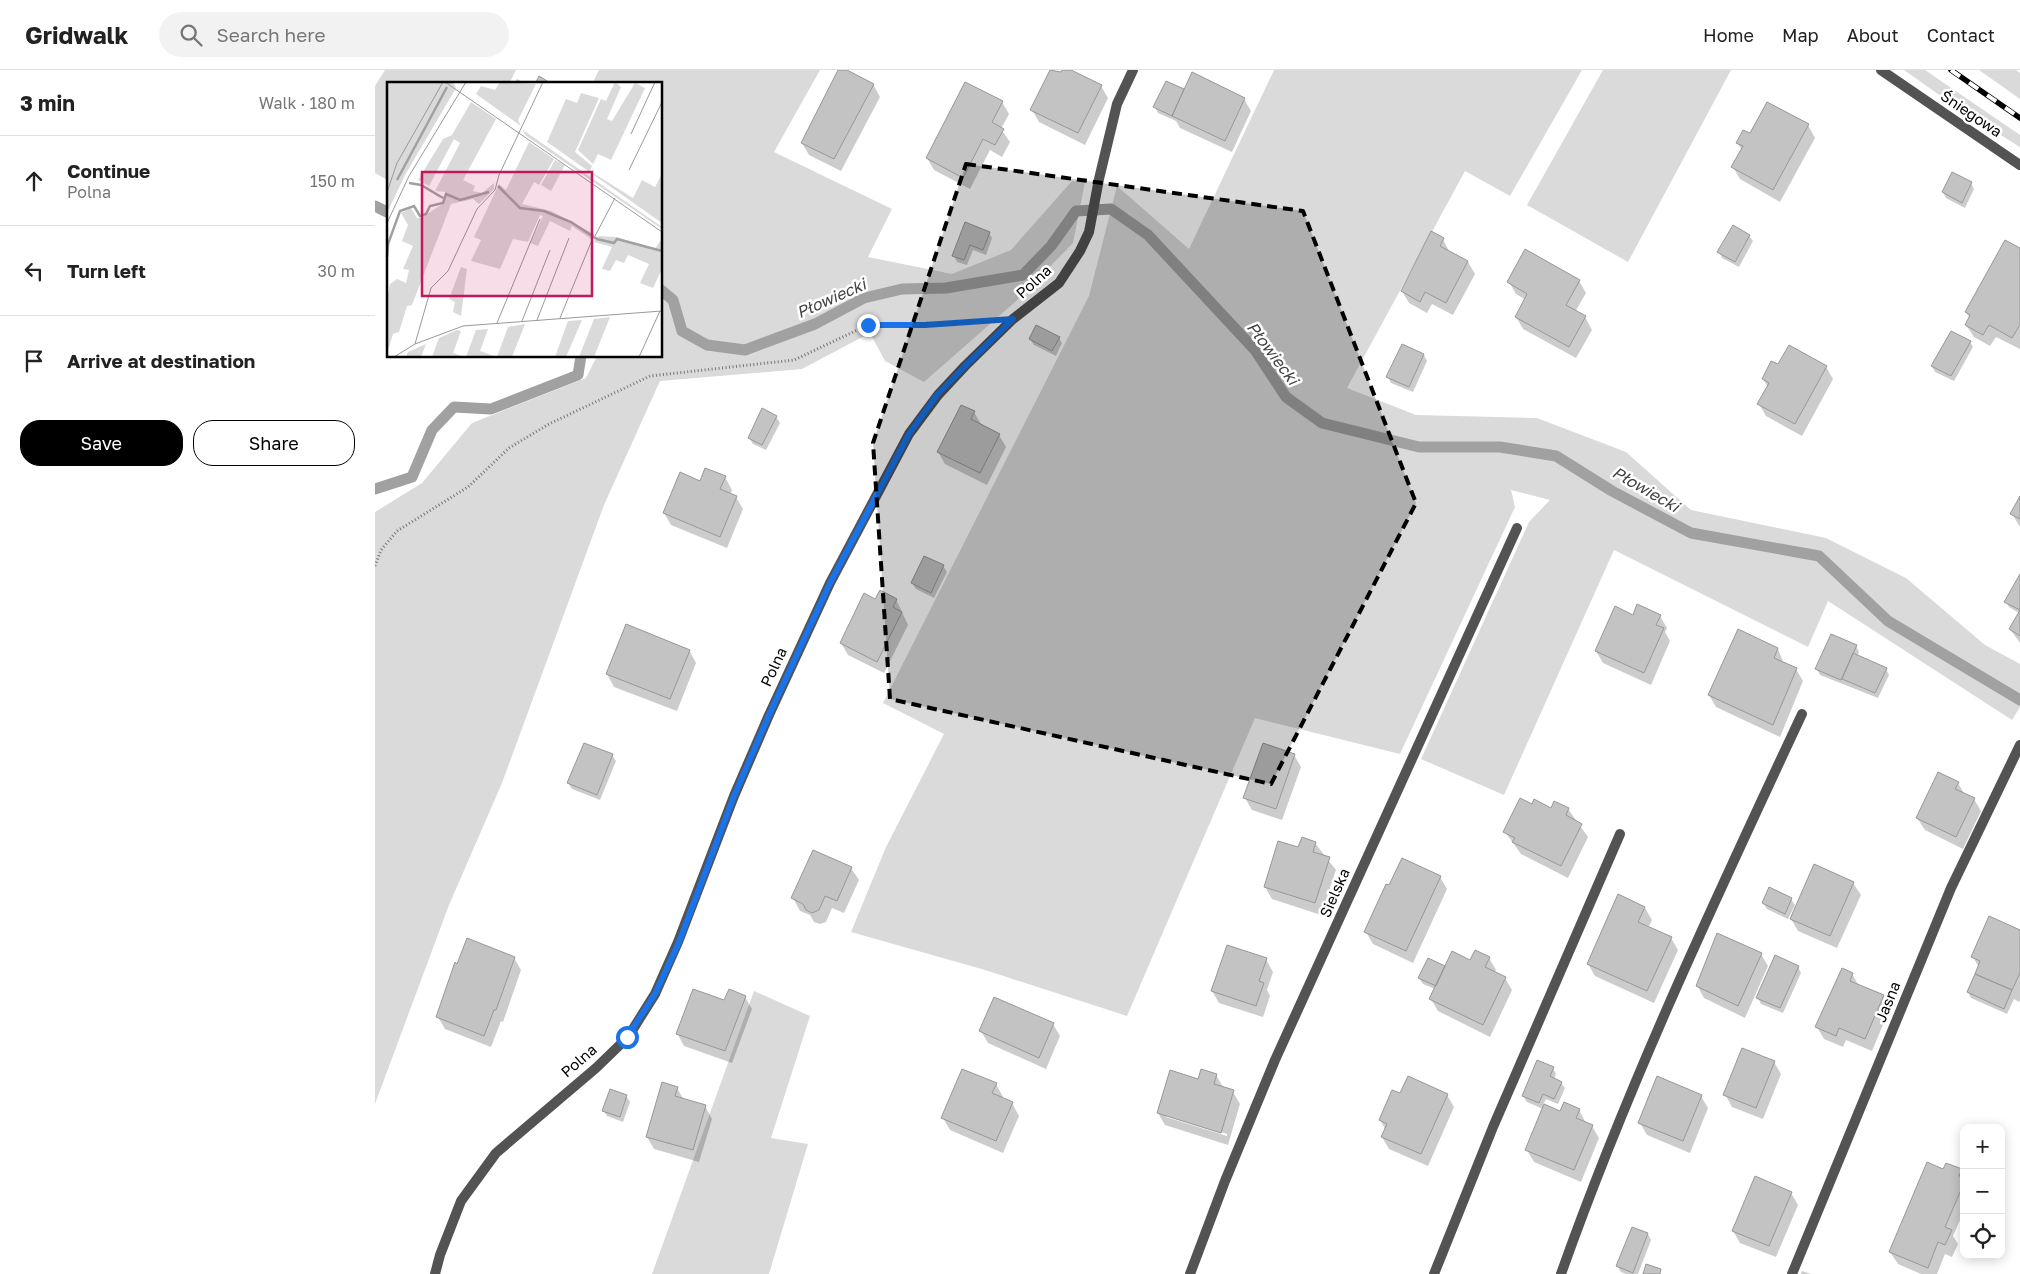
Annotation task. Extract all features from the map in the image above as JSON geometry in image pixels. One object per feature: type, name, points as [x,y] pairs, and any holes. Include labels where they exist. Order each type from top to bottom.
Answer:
[{"type":"street","name":"Polna","points":[[435,1274],[440,1255],[461,1201],[496,1153],[596,1068],[627,1037],[655,994],[679,942],[734,796],[769,715],[830,583],[909,434],[937,395],[959,372],[1013,319],[1059,283],[1089,232],[1099,179],[1117,104],[1133,70]]},
{"type":"street","name":"Śniegowa","points":[[1881,70],[2020,165]]},
{"type":"street","name":"Sielska","points":[[1190,1274],[1225,1180],[1275,1060],[1517,528]]},
{"type":"street","points":[[1561,1274],[1582,1216],[1696,940],[1801,714]]},
{"type":"street","name":"Jasna","points":[[1792,1274],[1951,888],[2020,745]]},
{"type":"street","points":[[1433,1274],[1490,1136],[1620,834]]},
{"type":"path","points":[[375,566],[381,550],[397,531],[468,486],[509,448],[549,424],[650,376],[794,360],[868,325],[925,325],[1013,319]]},
{"type":"highlighted area","points":[[966,164],[1303,211],[1416,503],[1271,784],[890,699],[873,443]]},
{"type":"shaded area","points":[[385,70],[516,70],[510,82],[387,82],[387,180],[375,173],[375,86]]},
{"type":"shaded area","points":[[599,70],[820,70],[774,152],[892,209],[868,257],[952,274],[1011,250],[1072,181],[1085,182],[1073,243],[1015,302],[924,382],[885,361],[870,333],[802,369],[660,381],[604,505],[502,783],[449,905],[375,1104],[375,512],[422,483],[472,423],[586,378],[596,358],[663,358],[663,82],[593,82]]},
{"type":"shaded area","points":[[1274,70],[1582,70],[1510,196],[1465,171],[1347,388],[1416,415],[1537,418],[1626,452],[1691,510],[1826,538],[1906,578],[1985,645],[2020,664],[2020,707],[2012,720],[1828,601],[1808,647],[1614,550],[1504,795],[1421,759],[1529,522],[1550,500],[1511,490],[1515,507],[1400,754],[1255,718],[1127,1016],[985,970],[851,932],[886,847],[944,734],[883,703],[1089,296],[1117,186],[1189,249]]},
{"type":"shaded area","points":[[1603,70],[1731,70],[1628,262],[1527,205]]},
{"type":"shaded area","points":[[1904,70],[1925,70],[2020,135],[2020,147],[1962,111]]},
{"type":"shaded area","points":[[1979,70],[2016,70],[2020,73],[2020,99]]},
{"type":"shaded area","points":[[754,991],[810,1016],[771,1138],[808,1144],[769,1274],[652,1274]]},
{"type":"building","points":[[838,70],[847,70],[874,84],[834,159],[801,143]]},
{"type":"building","points":[[1050,70],[1061,72],[1062,70],[1071,70],[1102,85],[1078,133],[1030,110]]},
{"type":"building","points":[[1192,72],[1245,98],[1225,141],[1172,116]]},
{"type":"building","points":[[539,76],[549,82],[536,82]]},
{"type":"building","points":[[1166,81],[1184,89],[1172,116],[1153,107]]},
{"type":"building","points":[[965,82],[1003,101],[992,122],[1004,129],[995,145],[983,139],[963,178],[926,158]]},
{"type":"building","points":[[1767,102],[1809,124],[1773,190],[1731,167],[1743,146],[1736,143],[1743,130],[1750,133]]},
{"type":"building","points":[[1952,172],[1972,182],[1962,203],[1942,192]]},
{"type":"building","points":[[965,222],[990,232],[983,250],[970,245],[964,260],[952,256]]},
{"type":"building","points":[[1733,225],[1750,235],[1735,262],[1717,252]]},
{"type":"building","points":[[1431,231],[1444,238],[1440,246],[1468,261],[1446,303],[1425,292],[1420,302],[1401,291]]},
{"type":"building","points":[[2005,240],[2020,248],[2020,325],[2012,338],[1989,325],[1983,335],[1965,325],[1970,315],[1965,312]]},
{"type":"building","points":[[1525,249],[1580,280],[1566,305],[1586,316],[1569,347],[1515,317],[1527,294],[1507,282]]},
{"type":"building","points":[[1036,325],[1060,337],[1052,351],[1029,339]]},
{"type":"building","points":[[1951,331],[1971,341],[1951,376],[1931,366]]},
{"type":"building","points":[[1402,344],[1424,354],[1409,387],[1386,377]]},
{"type":"building","points":[[1789,345],[1827,366],[1795,424],[1757,404],[1769,383],[1762,379],[1771,361],[1778,364]]},
{"type":"building","points":[[961,405],[975,411],[971,419],[1000,434],[980,473],[937,452]]},
{"type":"building","points":[[762,408],[777,416],[762,445],[748,438]]},
{"type":"building","points":[[705,468],[726,476],[720,489],[737,496],[720,537],[663,513],[680,472],[700,481]]},
{"type":"building","points":[[2020,496],[2020,519],[2010,514]]},
{"type":"building","points":[[924,556],[944,565],[931,593],[911,583]]},
{"type":"building","points":[[2020,574],[2020,610],[2004,602]]},
{"type":"building","points":[[880,590],[897,599],[893,607],[902,612],[877,662],[840,643],[864,593],[875,599]]},
{"type":"building","points":[[1637,604],[1661,615],[1656,625],[1664,628],[1644,673],[1595,651],[1615,606],[1633,615]]},
{"type":"building","points":[[2020,610],[2020,636],[2009,629]]},
{"type":"building","points":[[626,624],[690,650],[670,699],[606,674]]},
{"type":"building","points":[[1738,629],[1778,648],[1774,658],[1797,668],[1773,725],[1708,695]]},
{"type":"building","points":[[1831,634],[1857,645],[1841,680],[1815,669]]},
{"type":"building","points":[[1853,653],[1887,668],[1875,693],[1842,679]]},
{"type":"building","points":[[584,743],[613,754],[597,795],[567,783]]},
{"type":"building","points":[[1263,743],[1295,754],[1276,809],[1243,798]]},
{"type":"building","points":[[1938,772],[1959,782],[1955,789],[1975,798],[1956,837],[1916,818]]},
{"type":"building","points":[[1520,798],[1532,804],[1534,799],[1551,808],[1554,801],[1569,808],[1566,815],[1582,824],[1561,866],[1512,842],[1515,838],[1503,832]]},
{"type":"building","points":[[1302,837],[1316,842],[1313,852],[1330,857],[1315,903],[1264,887],[1278,841],[1298,847]]},
{"type":"building","points":[[813,850],[852,867],[837,901],[825,896],[819,910],[812,913],[806,910],[803,904],[791,898]]},
{"type":"building","points":[[1402,858],[1441,876],[1406,951],[1364,932],[1386,884],[1389,885]]},
{"type":"building","points":[[1814,864],[1854,882],[1830,936],[1790,919]]},
{"type":"building","points":[[1769,887],[1792,898],[1785,914],[1762,903]]},
{"type":"building","points":[[1618,894],[1645,907],[1638,922],[1672,937],[1647,991],[1587,964]]},
{"type":"building","points":[[1989,916],[2020,930],[2020,973],[2012,990],[1975,974],[1980,961],[1971,957]]},
{"type":"building","points":[[1717,933],[1762,953],[1738,1006],[1696,986]]},
{"type":"building","points":[[467,938],[515,957],[496,1010],[494,1010],[484,1036],[436,1017],[455,962],[457,964]]},
{"type":"building","points":[[1227,945],[1267,958],[1259,981],[1264,983],[1256,1006],[1211,991]]},
{"type":"building","points":[[1475,950],[1490,957],[1485,967],[1506,977],[1483,1025],[1429,999],[1452,951],[1470,960]]},
{"type":"building","points":[[1775,955],[1799,966],[1780,1008],[1756,998]]},
{"type":"building","points":[[1428,958],[1445,966],[1436,986],[1418,978]]},
{"type":"building","points":[[1842,968],[1853,973],[1850,981],[1884,995],[1865,1039],[1839,1028],[1836,1036],[1815,1027]]},
{"type":"building","points":[[1975,974],[2012,990],[2004,1009],[1967,992]]},
{"type":"building","points":[[693,989],[724,1000],[729,989],[746,996],[725,1051],[676,1034]]},
{"type":"building","points":[[994,997],[1054,1023],[1039,1058],[979,1031]]},
{"type":"building","points":[[1742,1048],[1775,1061],[1756,1108],[1723,1095]]},
{"type":"building","points":[[1537,1060],[1554,1067],[1550,1076],[1562,1082],[1554,1099],[1543,1094],[1539,1103],[1522,1096]]},
{"type":"building","points":[[962,1069],[997,1083],[992,1093],[1013,1102],[996,1141],[941,1118]]},
{"type":"building","points":[[1201,1069],[1217,1074],[1214,1084],[1234,1090],[1221,1133],[1157,1113],[1170,1070],[1198,1079]]},
{"type":"building","points":[[1408,1076],[1448,1094],[1421,1154],[1381,1137],[1387,1124],[1379,1120],[1392,1090],[1400,1093]]},
{"type":"building","points":[[1657,1076],[1702,1095],[1683,1141],[1638,1123]]},
{"type":"building","points":[[662,1082],[678,1087],[675,1096],[706,1105],[693,1150],[646,1137]]},
{"type":"building","points":[[610,1089],[627,1095],[620,1117],[602,1111]]},
{"type":"building","points":[[1564,1102],[1580,1109],[1576,1118],[1593,1125],[1574,1170],[1525,1150],[1544,1104],[1560,1111]]},
{"type":"building","points":[[1927,1162],[1943,1169],[1946,1163],[1960,1168],[1960,1192],[1945,1227],[1952,1230],[1945,1245],[1938,1242],[1928,1268],[1889,1252]]},
{"type":"building","points":[[1755,1176],[1792,1192],[1769,1246],[1732,1231]]},
{"type":"building","points":[[1632,1227],[1648,1233],[1633,1273],[1616,1266]]},
{"type":"building","points":[[1646,1264],[1661,1269],[1660,1274],[1643,1274]]},
{"type":"waterway","points":[[375,206],[387,212]]},
{"type":"waterway","name":"Płowiecki","points":[[663,292],[673,300],[682,331],[707,345],[745,350],[815,324],[864,298],[902,289],[946,288],[1023,275],[1051,246],[1076,211],[1111,209],[1148,235],[1255,350],[1286,397],[1322,423],[1419,447],[1500,447],[1556,456],[1612,491],[1691,533],[1819,556],[1888,621],[2020,700]]},
{"type":"waterway","name":"Płowiecki","points":[[375,489],[412,477],[432,430],[454,407],[491,409],[578,375],[581,358]]},
{"type":"railway","points":[[1951,70],[2020,118]]},
{"type":"route","points":[[627,1037],[655,994],[679,942],[734,796],[830,583],[909,434],[937,395],[1013,319],[925,325],[868,325]]}]
